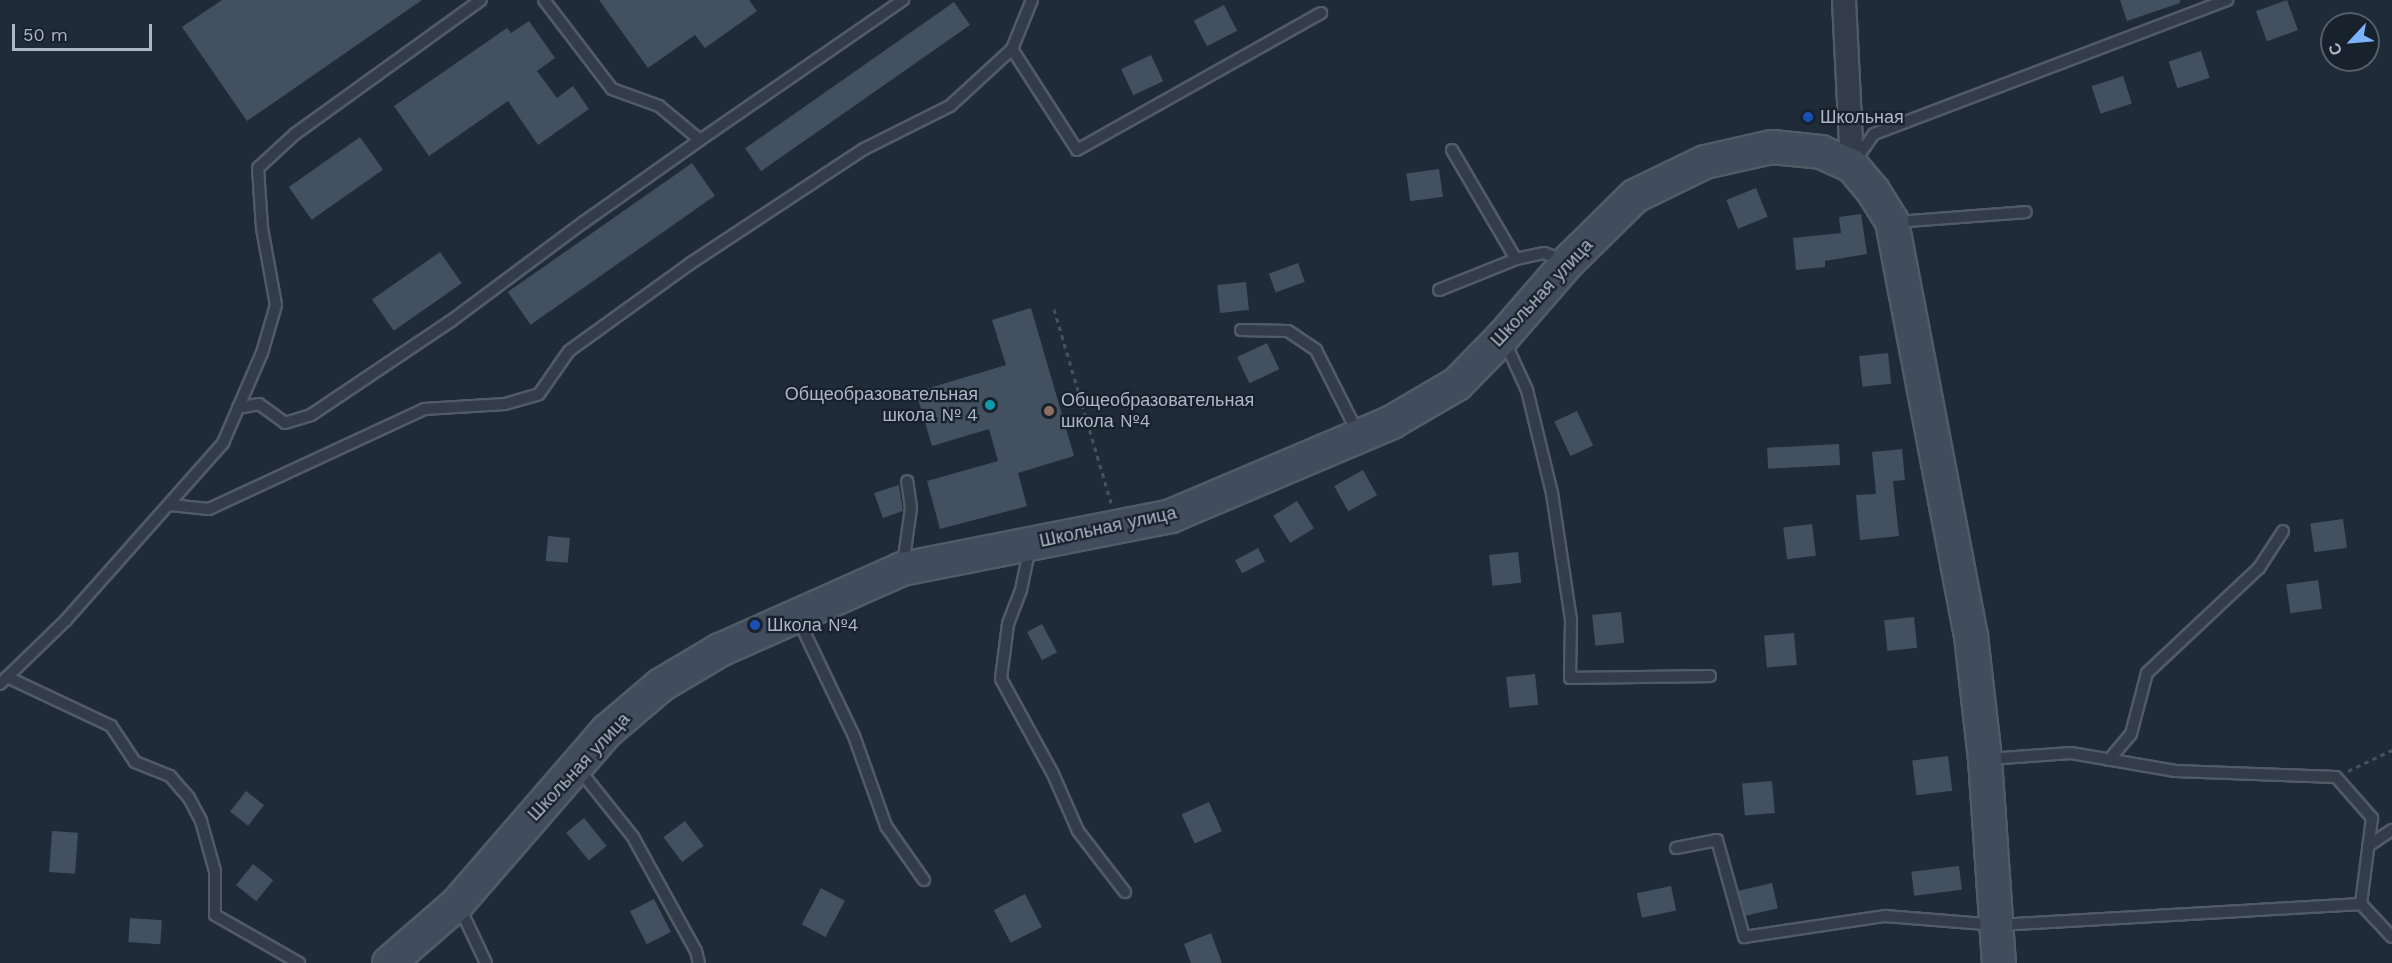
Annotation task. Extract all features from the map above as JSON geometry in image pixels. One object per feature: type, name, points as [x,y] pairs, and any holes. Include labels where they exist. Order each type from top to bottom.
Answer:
[{"type":"street","points":[[1844,0],[1852,166],[1874,191],[1892,222],[1971,636],[1985,759],[1999,963]]},
{"type":"street","name":"Школьная улица","points":[[389,963],[458,903],[608,731],[661,685],[720,650],[796,614],[902,569],[1171,516],[1392,422],[1456,384],[1502,338],[1568,262],[1635,196],[1705,162],[1772,147],[1821,152],[1852,166]]},
{"type":"lane","points":[[299,963],[215,915],[215,871],[201,821],[189,798],[170,776],[135,762],[111,726],[3,681],[66,620],[223,443],[262,353],[276,305],[262,228],[258,168],[296,134],[481,0]]},
{"type":"lane","points":[[544,0],[612,89],[659,106],[700,140]]},
{"type":"lane","points":[[238,408],[259,404],[285,423],[311,415],[451,321],[584,222],[903,0]]},
{"type":"lane","points":[[170,505],[209,509],[424,409],[505,404],[539,394],[569,351],[691,263],[864,149],[950,106],[1012,49],[1032,0]]},
{"type":"lane","points":[[1852,166],[1874,134],[2227,0]]},
{"type":"lane","points":[[1012,49],[1077,150],[1320,13]]},
{"type":"lane","points":[[1452,150],[1516,259]]},
{"type":"lane","points":[[1892,222],[2026,212]]},
{"type":"lane","points":[[1439,290],[1516,259],[1544,253],[1568,262]]},
{"type":"lane","points":[[1241,330],[1288,331],[1316,350],[1359,436]]},
{"type":"lane","points":[[1502,338],[1527,390],[1552,493],[1571,620],[1570,678],[1710,676]]},
{"type":"lane","points":[[902,569],[911,508],[907,481]]},
{"type":"lane","points":[[2109,760],[2131,734],[2147,673],[2259,568],[2283,531]]},
{"type":"lane","points":[[1030,544],[1021,590],[1008,624],[1001,679],[1043,753],[1078,831],[1125,892]]},
{"type":"lane","points":[[796,614],[854,736],[886,826],[924,880]]},
{"type":"lane","points":[[1985,759],[2071,753],[2175,771],[2336,777],[2372,818],[2361,904]]},
{"type":"lane","points":[[576,766],[633,837],[696,951],[699,963]]},
{"type":"lane","points":[[2368,846],[2392,830]]},
{"type":"lane","points":[[1676,848],[1717,840],[1744,937],[1885,915],[1998,925],[2361,904]]},
{"type":"lane","points":[[458,903],[486,963]]},
{"type":"lane","points":[[2361,904],[2392,937]]},
{"type":"path","points":[[1054,309],[1118,528]]},
{"type":"path","points":[[2336,777],[2392,750]]},
{"type":"building","points":[[222,0],[422,0],[247,121],[182,27]]},
{"type":"building","points":[[599,0],[749,0],[757,11],[705,48],[695,35],[648,68]]},
{"type":"building","points":[[2120,0],[2180,0],[2180,3],[2127,21]]},
{"type":"building","points":[[2287,0],[2298,30],[2267,41],[2256,11]]},
{"type":"building","points":[[954,2],[970,25],[761,171],[745,148]]},
{"type":"building","points":[[1224,5],[1237,31],[1207,46],[1194,20]]},
{"type":"building","points":[[529,21],[555,58],[537,71],[557,98],[573,86],[589,109],[538,145],[508,101],[429,156],[394,106],[507,28],[511,33]]},
{"type":"building","points":[[2201,51],[2210,78],[2177,88],[2169,62]]},
{"type":"building","points":[[1151,55],[1163,81],[1133,95],[1121,69]]},
{"type":"building","points":[[2123,76],[2132,104],[2101,114],[2092,86]]},
{"type":"building","points":[[360,137],[383,170],[312,220],[289,187]]},
{"type":"building","points":[[692,163],[715,196],[531,325],[508,292]]},
{"type":"building","points":[[1439,169],[1443,197],[1410,201],[1406,174]]},
{"type":"building","points":[[1756,188],[1768,217],[1738,229],[1726,200]]},
{"type":"building","points":[[1861,214],[1867,254],[1825,261],[1825,267],[1796,270],[1793,238],[1841,233],[1839,217]]},
{"type":"building","points":[[440,252],[462,283],[394,331],[372,300]]},
{"type":"building","points":[[1298,263],[1305,282],[1276,292],[1269,274]]},
{"type":"building","points":[[1246,282],[1249,310],[1220,313],[1217,285]]},
{"type":"building","name":"Общеобразовательная школа № 4","points":[[1031,308],[1074,456],[1018,473],[1027,506],[940,529],[927,481],[998,461],[989,429],[932,446],[916,392],[1006,365],[992,320]]},
{"type":"building","points":[[1267,343],[1279,369],[1249,383],[1237,357]]},
{"type":"building","points":[[1888,353],[1891,384],[1862,387],[1859,356]]},
{"type":"building","points":[[1577,411],[1593,445],[1570,456],[1554,422]]},
{"type":"building","points":[[1839,444],[1840,465],[1768,469],[1767,448]]},
{"type":"building","points":[[1902,449],[1905,480],[1893,481],[1899,536],[1860,540],[1856,495],[1876,494],[1872,452]]},
{"type":"building","points":[[1363,470],[1377,495],[1348,511],[1334,486]]},
{"type":"building","points":[[899,485],[903,511],[883,518],[874,493]]},
{"type":"building","points":[[1297,501],[1314,528],[1290,543],[1273,516]]},
{"type":"building","points":[[2343,519],[2347,548],[2314,552],[2310,524]]},
{"type":"building","points":[[1812,524],[1816,556],[1787,559],[1783,528]]},
{"type":"building","points":[[548,536],[570,538],[568,563],[546,561]]},
{"type":"building","points":[[1258,548],[1265,561],[1242,573],[1235,560]]},
{"type":"building","points":[[1518,552],[1521,583],[1492,586],[1489,555]]},
{"type":"building","points":[[2318,580],[2322,609],[2290,613],[2286,584]]},
{"type":"building","points":[[1621,612],[1624,643],[1595,646],[1592,615]]},
{"type":"building","points":[[1914,617],[1917,648],[1887,651],[1884,620]]},
{"type":"building","points":[[1042,624],[1057,652],[1042,660],[1027,632]]},
{"type":"building","points":[[1794,633],[1797,665],[1767,667],[1764,636]]},
{"type":"building","points":[[1535,674],[1538,705],[1509,708],[1506,677]]},
{"type":"building","points":[[1948,756],[1952,791],[1917,795],[1912,760]]},
{"type":"building","points":[[1772,781],[1775,813],[1745,815],[1742,784]]},
{"type":"building","points":[[246,791],[264,805],[248,826],[230,811]]},
{"type":"building","points":[[1209,802],[1222,831],[1195,843],[1182,814]]},
{"type":"building","points":[[584,818],[607,846],[589,860],[566,832]]},
{"type":"building","points":[[685,821],[704,846],[682,862],[663,837]]},
{"type":"building","points":[[52,831],[78,833],[75,874],[49,872]]},
{"type":"building","points":[[253,864],[273,880],[256,901],[236,885]]},
{"type":"building","points":[[1959,866],[1962,890],[1914,896],[1911,872]]},
{"type":"building","points":[[1772,883],[1778,908],[1745,916],[1739,891]]},
{"type":"building","points":[[1671,886],[1676,910],[1642,918],[1637,893]]},
{"type":"building","points":[[821,888],[845,901],[826,937],[802,924]]},
{"type":"building","points":[[1025,894],[1042,927],[1011,943],[994,910]]},
{"type":"building","points":[[654,899],[671,932],[647,944],[630,911]]},
{"type":"building","points":[[130,918],[162,920],[160,944],[128,942]]},
{"type":"building","points":[[1211,933],[1222,963],[1191,963],[1184,944]]},
{"type":"place","name":"Школьная","points":[[1808,117]]},
{"type":"place","name":"Общеобразовательная школа № 4","points":[[990,405]]},
{"type":"place","name":"Общеобразовательная школа №4","points":[[1049,411]]},
{"type":"place","name":"Школа №4","points":[[755,625]]}]
